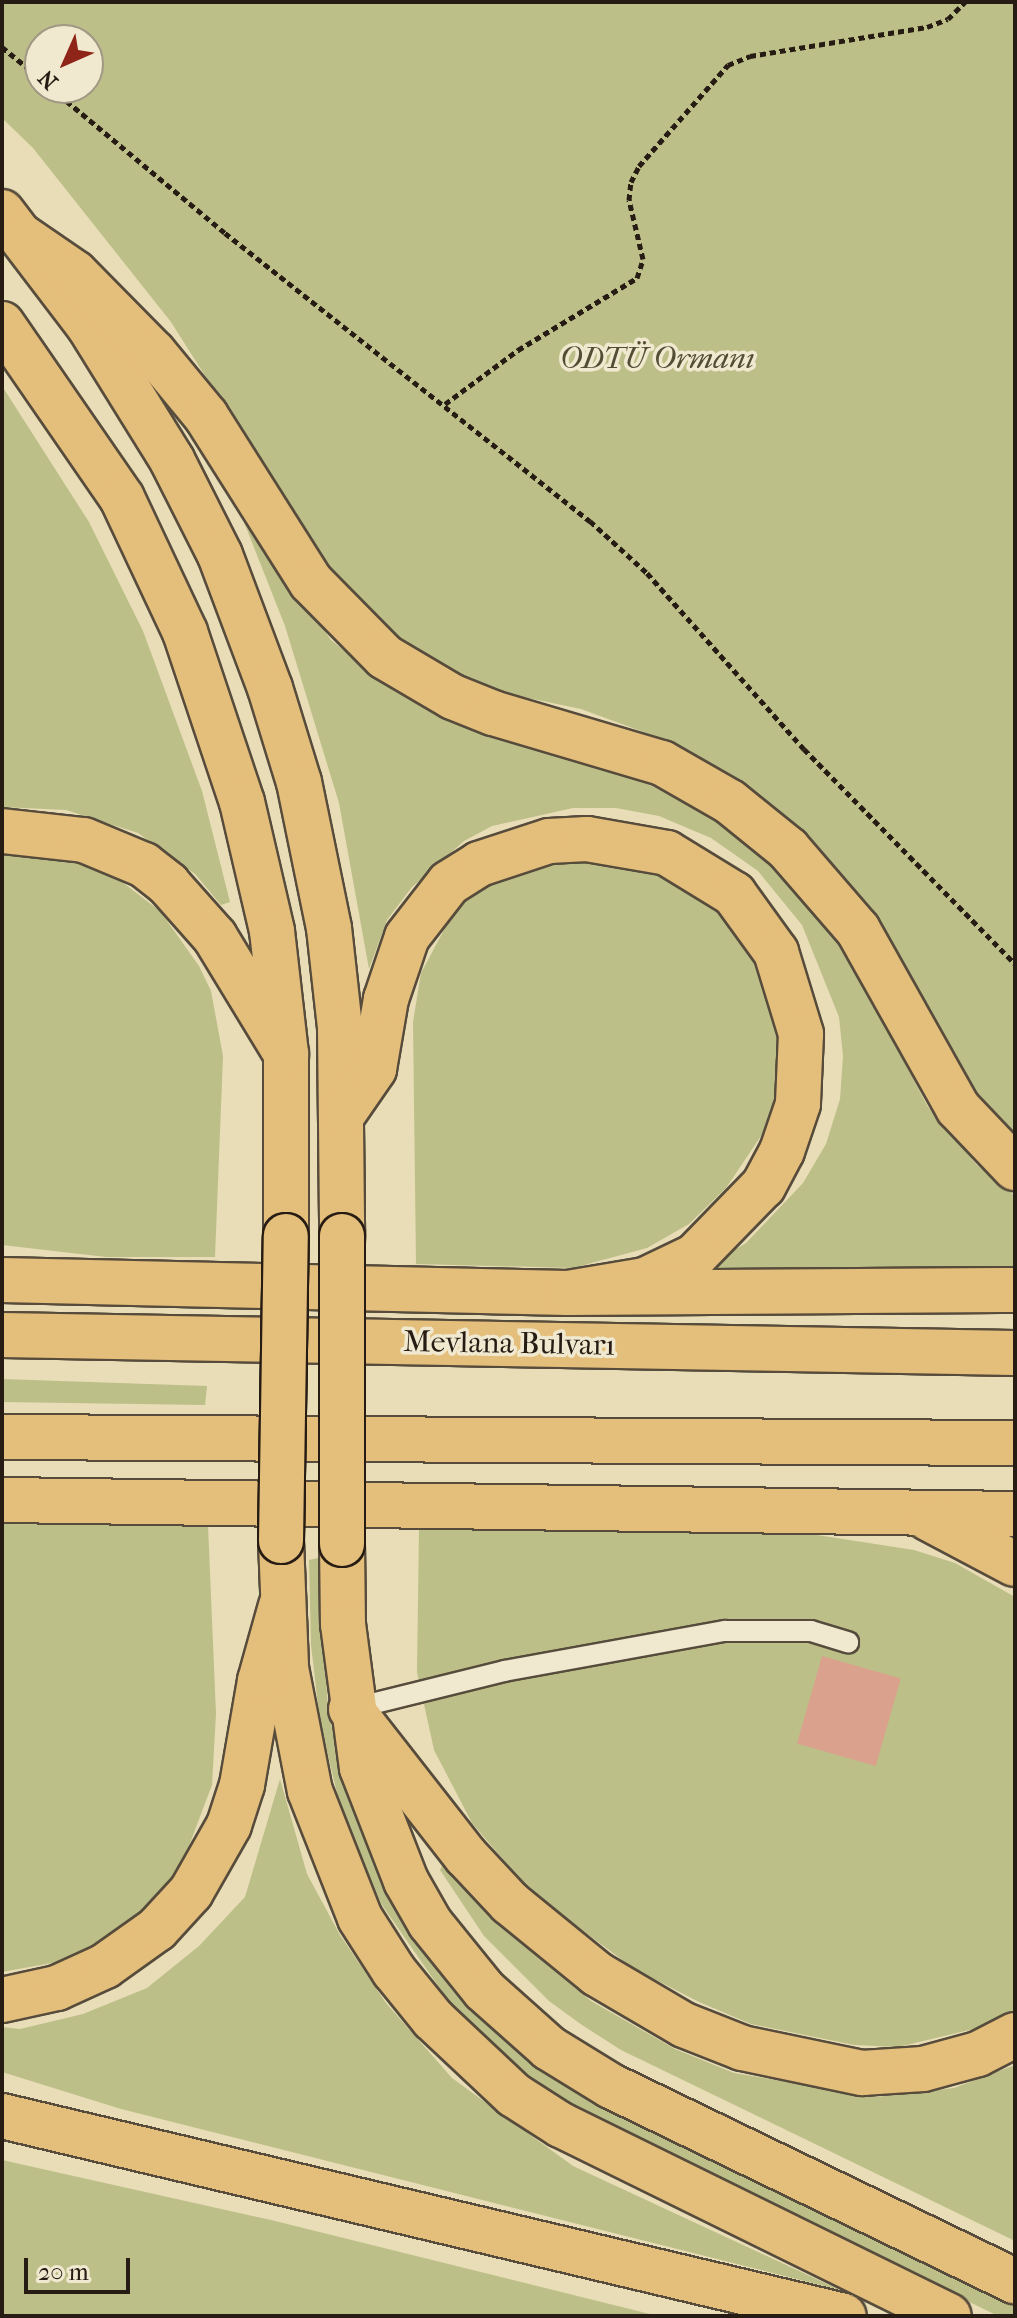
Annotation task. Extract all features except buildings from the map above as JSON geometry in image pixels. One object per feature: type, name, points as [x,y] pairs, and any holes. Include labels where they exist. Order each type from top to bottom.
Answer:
[{"type":"main road","points":[[12,224],[145,414],[220,555],[270,688],[311,832],[329,928],[343,1114],[342,1544],[351,1709],[362,1768],[406,1881],[456,1958],[527,2031],[571,2064],[658,2112],[1015,2281]]},
{"type":"main road","points":[[12,224],[75,273],[154,353],[206,416],[311,582],[385,657],[467,703],[662,763],[730,802],[788,849],[858,930],[958,1108],[1015,1168]]},
{"type":"main road","points":[[2,324],[122,498],[185,632],[242,802],[272,931],[286,1054],[281,1606],[294,1723],[333,1858],[377,1945],[433,2019],[514,2095],[561,2125],[949,2316]]},
{"type":"main road","points":[[2,831],[84,840],[144,865],[168,884],[215,937],[286,1054]]},
{"type":"main road","points":[[343,1114],[374,1069],[386,999],[407,937],[449,883],[479,864],[549,841],[618,843],[667,853],[734,894],[776,952],[801,1034],[798,1104],[782,1151],[763,1186],[695,1256],[645,1280],[568,1293]]},
{"type":"main road","points":[[2,1280],[568,1293],[1015,1290]]},
{"type":"main road","name":"Mevlana Bulvarı","points":[[2,1335],[1015,1353]]},
{"type":"main road","points":[[2,1437],[1015,1443]]},
{"type":"main road","points":[[2,1500],[1015,1514]]},
{"type":"main road","points":[[919,1514],[1015,1564]]},
{"type":"main road","points":[[2,2000],[57,1988],[105,1966],[157,1929],[191,1892],[229,1825],[242,1785],[260,1681],[281,1606]]},
{"type":"main road","points":[[351,1709],[466,1856],[510,1903],[597,1974],[684,2025],[742,2048],[862,2073],[923,2069],[978,2054],[1015,2035]]},
{"type":"main road","points":[[2,2116],[844,2316]]},
{"type":"lane","points":[[351,1709],[504,1671],[725,1631],[811,1631],[848,1642]]},
{"type":"path","points":[[445,404],[518,350],[637,278],[643,259],[629,200],[631,182],[639,166],[728,65],[750,56],[927,27],[948,19],[965,2]]},
{"type":"path","points":[[2,47],[24,65]]},
{"type":"path","points":[[70,104],[225,233],[528,467],[647,573],[804,749],[1015,964]]},
{"type":"green space","name":"ODTÜ Ormanı","points":[[2,2],[1015,2],[1015,1139],[963,1075],[879,918],[805,831],[736,779],[657,737],[581,709],[504,693],[433,663],[375,624],[338,586],[171,322],[33,148],[2,118]]},
{"type":"green space","points":[[2,386],[89,522],[143,631],[202,791],[230,902],[221,905],[195,874],[138,833],[66,810],[2,807]]},
{"type":"green space","points":[[240,512],[331,640],[394,691],[447,719],[610,767],[654,787],[725,825],[790,879],[843,947],[928,1107],[977,1165],[1015,1196],[1015,1269],[693,1275],[746,1243],[803,1183],[826,1144],[840,1099],[843,1056],[839,1017],[802,925],[758,871],[711,838],[659,816],[616,808],[573,808],[492,826],[464,841],[412,887],[387,920],[369,969],[339,803],[285,626]]},
{"type":"green space","points":[[2,854],[55,855],[113,875],[160,911],[199,966],[211,991],[223,1056],[215,1257],[106,1257],[2,1245]]},
{"type":"green space","points":[[570,861],[639,867],[667,876],[723,912],[760,962],[780,1023],[779,1092],[765,1130],[726,1188],[689,1224],[647,1248],[573,1268],[416,1264],[413,1022],[421,973],[453,913],[477,891],[502,875]]},
{"type":"green space","points":[[2,1379],[207,1386],[205,1405],[2,1402]]},
{"type":"green space","points":[[2,1524],[208,1525],[216,1714],[212,1785],[187,1851],[170,1881],[143,1913],[96,1948],[57,1962],[2,1972]]},
{"type":"green space","points":[[765,1527],[914,1550],[955,1563],[1015,1597],[1015,2009],[982,2027],[898,2047],[854,2045],[751,2024],[699,2002],[633,1968],[530,1891],[472,1823],[434,1750],[417,1672],[419,1529]]},
{"type":"green space","points":[[318,1558],[328,1709],[342,1776],[396,1911],[452,1990],[544,2072],[573,2089],[1015,2305],[1015,2316],[998,2316],[576,2109],[511,2062],[450,2003],[382,1905],[354,1849],[338,1797],[320,1722],[311,1645],[309,1560]]},
{"type":"green space","points":[[280,1779],[307,1874],[340,1935],[386,2003],[452,2078],[573,2166],[840,2290],[121,2109],[2,2072],[2,2027],[20,2029],[83,2014],[147,1988],[199,1946],[245,1897]]},
{"type":"green space","points":[[445,1861],[507,1932],[591,2001],[675,2049],[734,2073],[876,2097],[954,2088],[1015,2065],[1015,2241],[621,2050],[582,2025],[549,2001],[484,1936],[440,1870]]},
{"type":"green space","points":[[2,2160],[271,2220],[658,2316],[2,2316]]}]
